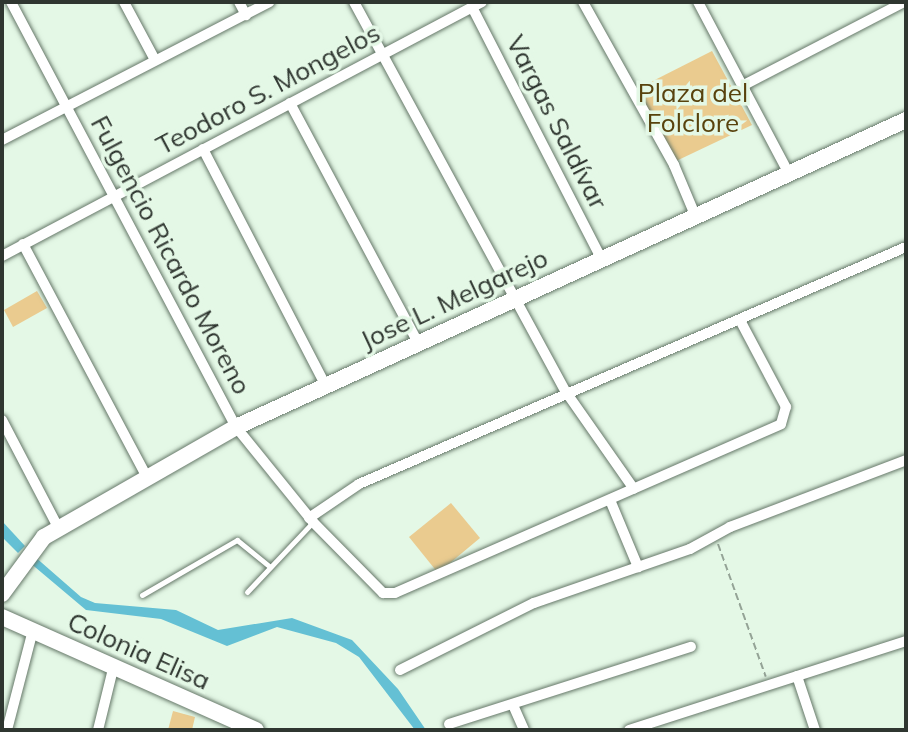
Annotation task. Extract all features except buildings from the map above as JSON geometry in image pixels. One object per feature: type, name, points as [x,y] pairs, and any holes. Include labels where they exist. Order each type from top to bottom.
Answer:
[{"type":"street","name":"Fulgencio Ricardo Moreno","points":[[11,2],[68,105],[112,198],[236,428],[311,520],[373,587],[395,593],[610,500],[785,420],[786,407],[740,320]]},
{"type":"street","points":[[124,2],[155,60]]},
{"type":"street","points":[[239,2],[246,15]]},
{"type":"street","points":[[2,139],[269,2]]},
{"type":"street","points":[[354,2],[566,391],[634,489]]},
{"type":"street","points":[[583,2],[674,165],[695,215]]},
{"type":"street","points":[[698,2],[788,172]]},
{"type":"street","points":[[744,85],[904,2]]},
{"type":"street","name":"Teodoro S. Mongelos","points":[[2,256],[477,5]]},
{"type":"street","name":"Vargas Saldívar","points":[[477,5],[601,258]]},
{"type":"street","points":[[290,103],[418,342]]},
{"type":"street","name":"Jose L. Melgarejo","points":[[2,594],[35,546],[58,527],[146,475],[236,428],[418,342],[906,120]]},
{"type":"street","points":[[204,149],[326,386]]},
{"type":"street","points":[[23,244],[146,475]]},
{"type":"street","points":[[311,520],[359,484],[566,391],[740,320],[906,247]]},
{"type":"street","points":[[2,419],[58,527]]},
{"type":"street","points":[[400,670],[534,604],[638,567],[715,537],[730,527],[906,460]]},
{"type":"street","points":[[610,500],[638,567]]},
{"type":"street","name":"Colonia Elisa","points":[[2,617],[114,665],[238,726],[256,730]]},
{"type":"street","points":[[7,730],[33,630]]},
{"type":"street","points":[[629,730],[906,641]]},
{"type":"street","points":[[449,724],[691,647]]},
{"type":"street","points":[[98,730],[114,665]]},
{"type":"street","points":[[797,676],[815,730]]},
{"type":"street","points":[[513,705],[524,730]]},
{"type":"lane","points":[[247,592],[311,520]]},
{"type":"lane","points":[[142,595],[237,540],[269,566]]},
{"type":"path","points":[[715,537],[769,685]]},
{"type":"green space","name":"Plaza del Folclore","points":[[712,51],[752,125],[674,162],[635,90]]},
{"type":"green space","points":[[37,291],[47,308],[13,327],[4,310]]},
{"type":"green space","points":[[451,503],[480,538],[438,573],[409,537]]},
{"type":"green space","points":[[173,711],[195,717],[192,730],[168,730]]},
{"type":"water","points":[[2,521],[25,546],[18,553],[2,537]]},
{"type":"water","points":[[34,556],[81,597],[95,603],[176,610],[218,630],[292,618],[352,640],[398,689],[426,730],[415,730],[359,657],[336,643],[277,627],[227,646],[161,619],[86,610],[29,562]]}]
